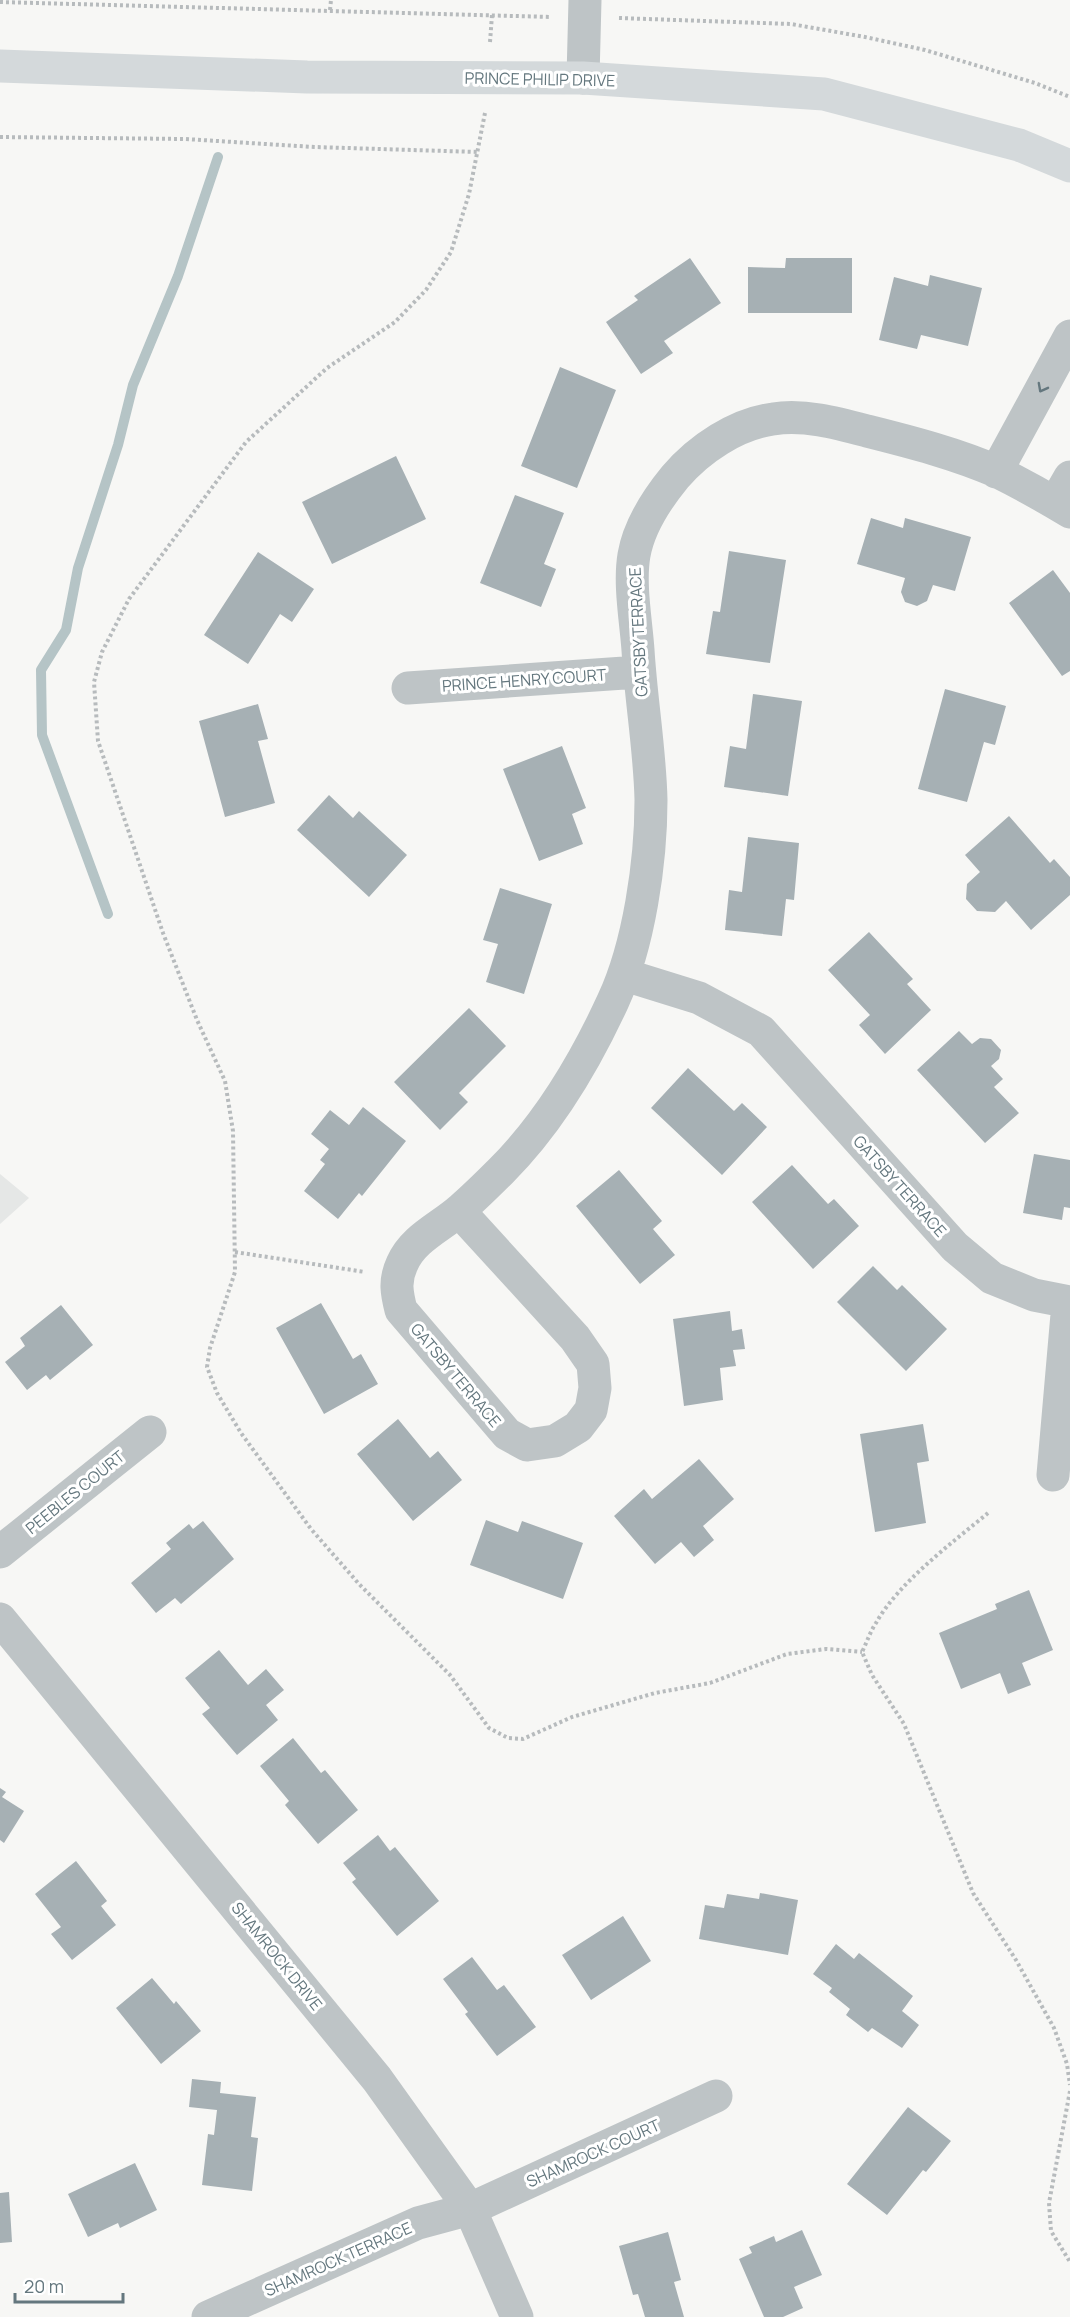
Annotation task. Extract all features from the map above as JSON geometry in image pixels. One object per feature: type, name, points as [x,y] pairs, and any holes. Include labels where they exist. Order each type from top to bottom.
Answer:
[{"type":"street","points":[[583,78],[585,9]]},
{"type":"street","name":"PRINCE PHILIP DRIVE","points":[[0,66],[307,77],[583,78],[824,94],[1019,145],[1070,166]]},
{"type":"street","points":[[996,472],[1070,336]]},
{"type":"street","name":"GATSBY TERRACE","points":[[459,1211],[575,1338],[593,1364],[595,1388],[591,1410],[578,1427],[555,1441],[527,1445],[507,1434],[401,1310],[395,1287],[401,1264],[415,1244],[459,1211],[504,1167],[553,1109],[593,1044],[625,975],[647,872],[651,799],[639,672],[634,553],[644,524],[660,495],[684,466],[704,449],[754,423],[776,418],[799,417],[896,438],[1065,497]]},
{"type":"street","name":"PRINCE HENRY COURT","points":[[408,688],[639,672]]},
{"type":"street","name":"GATSBY TERRACE","points":[[625,975],[699,998],[761,1031],[954,1247],[992,1278],[1034,1295],[1069,1303]]},
{"type":"street","points":[[1053,1476],[1069,1303]]},
{"type":"street","name":"PEEBLES COURT","points":[[0,1552],[150,1432]]},
{"type":"street","name":"SHAMROCK DRIVE","points":[[0,1619],[377,2079],[470,2209],[517,2317]]},
{"type":"street","name":"SHAMROCK COURT","points":[[470,2209],[716,2097]]},
{"type":"street","name":"SHAMROCK TERRACE","points":[[208,2317],[418,2223],[470,2209]]},
{"type":"path","points":[[330,10],[331,0]]},
{"type":"path","points":[[0,2],[492,15],[585,9],[646,18],[791,24],[925,50],[1035,82],[1070,97]]},
{"type":"path","points":[[492,15],[489,78],[483,129],[469,194],[451,252],[426,290],[395,322],[327,368],[246,442],[129,599],[102,652],[94,681],[98,741],[163,933],[197,1020],[225,1081],[234,1131],[235,1272],[210,1348],[207,1367],[217,1393],[242,1433],[311,1529],[359,1584],[450,1675],[489,1728],[508,1738],[523,1739],[572,1717],[655,1693],[710,1683],[787,1654],[826,1649],[862,1652]]},
{"type":"path","points":[[0,137],[185,138],[314,147],[478,152]]},
{"type":"path","points":[[235,1252],[398,1278]]},
{"type":"path","points":[[988,1513],[933,1559],[894,1597],[876,1621],[862,1652],[872,1675],[904,1724],[973,1893],[1016,1960],[1054,2028],[1067,2064],[1070,2085]]},
{"type":"path","points":[[1070,2091],[1050,2204],[1051,2231],[1070,2262]]},
{"type":"shaded area","points":[[0,1174],[29,1198],[0,1224]]},
{"type":"building","points":[[690,258],[721,303],[664,341],[673,353],[641,374],[606,322],[638,300],[634,296]]},
{"type":"building","points":[[786,258],[852,258],[852,313],[748,313],[748,267],[785,268]]},
{"type":"building","points":[[930,275],[982,288],[968,346],[921,335],[917,349],[879,340],[894,277],[928,286]]},
{"type":"building","points":[[560,367],[616,390],[577,488],[521,466]]},
{"type":"building","points":[[396,456],[426,519],[332,564],[302,502]]},
{"type":"building","points":[[515,495],[564,513],[544,564],[556,569],[541,607],[480,583]]},
{"type":"building","points":[[871,518],[903,528],[905,518],[971,537],[955,591],[933,585],[927,601],[917,606],[905,602],[901,592],[905,578],[857,564]]},
{"type":"building","points":[[729,551],[786,560],[770,663],[706,654],[713,611],[720,612]]},
{"type":"building","points":[[258,552],[314,589],[292,622],[280,614],[248,664],[204,635]]},
{"type":"building","points":[[1053,570],[1070,593],[1070,671],[1062,676],[1009,603]]},
{"type":"building","points":[[945,689],[1006,706],[995,745],[984,742],[967,802],[918,789]]},
{"type":"building","points":[[753,694],[802,701],[788,796],[724,787],[730,746],[746,749]]},
{"type":"building","points":[[258,704],[268,739],[258,741],[275,803],[225,817],[199,721]]},
{"type":"building","points":[[562,746],[586,808],[572,814],[583,844],[539,861],[503,769]]},
{"type":"building","points":[[329,795],[353,818],[359,811],[407,855],[369,897],[297,830]]},
{"type":"building","points":[[1009,816],[1050,863],[1054,859],[1070,877],[1070,895],[1031,930],[1006,901],[995,912],[977,911],[966,899],[967,884],[980,872],[965,855]]},
{"type":"building","points":[[748,837],[799,843],[794,900],[786,899],[782,936],[725,930],[729,890],[742,892]]},
{"type":"building","points":[[500,888],[552,904],[524,994],[486,982],[498,944],[483,940]]},
{"type":"building","points":[[869,932],[913,979],[907,984],[931,1010],[885,1054],[859,1025],[870,1015],[828,970]]},
{"type":"building","points":[[469,1008],[506,1046],[459,1093],[468,1102],[440,1130],[394,1082]]},
{"type":"building","points":[[959,1031],[972,1044],[980,1038],[991,1039],[1001,1050],[999,1059],[991,1066],[1003,1079],[994,1087],[1019,1113],[985,1143],[917,1070]]},
{"type":"building","points":[[688,1068],[734,1111],[742,1103],[767,1127],[722,1175],[651,1108]]},
{"type":"building","points":[[363,1107],[406,1141],[362,1196],[359,1193],[338,1219],[304,1191],[325,1164],[320,1160],[329,1149],[311,1134],[330,1110],[349,1125]]},
{"type":"building","points":[[1034,1154],[1070,1160],[1070,1208],[1064,1207],[1062,1220],[1023,1213]]},
{"type":"building","points":[[792,1165],[828,1204],[834,1199],[859,1226],[813,1269],[752,1202]]},
{"type":"building","points":[[619,1170],[662,1221],[653,1229],[675,1255],[640,1284],[576,1206]]},
{"type":"building","points":[[873,1266],[897,1290],[902,1285],[947,1329],[906,1371],[837,1302]]},
{"type":"building","points":[[321,1303],[353,1359],[361,1354],[378,1384],[324,1414],[276,1328]]},
{"type":"building","points":[[61,1305],[93,1345],[50,1380],[46,1375],[27,1390],[5,1362],[25,1346],[20,1338]]},
{"type":"building","points":[[730,1311],[732,1331],[742,1329],[745,1349],[733,1350],[736,1366],[720,1368],[723,1400],[684,1406],[673,1319]]},
{"type":"building","points":[[398,1419],[430,1458],[438,1451],[462,1480],[413,1521],[357,1454]]},
{"type":"building","points":[[923,1424],[929,1461],[917,1463],[926,1523],[875,1532],[860,1434]]},
{"type":"building","points":[[699,1459],[734,1499],[703,1526],[714,1540],[694,1557],[681,1542],[655,1564],[614,1516],[644,1489],[652,1499]]},
{"type":"building","points":[[486,1520],[518,1532],[522,1521],[583,1543],[563,1599],[470,1565]]},
{"type":"building","points":[[203,1521],[234,1559],[181,1604],[175,1598],[156,1613],[131,1583],[171,1549],[166,1543],[189,1524],[193,1529]]},
{"type":"building","points":[[1029,1590],[1053,1650],[1022,1663],[1031,1685],[1008,1694],[1000,1673],[961,1689],[939,1633],[997,1609],[995,1604]]},
{"type":"building","points":[[219,1650],[248,1685],[266,1669],[284,1690],[266,1705],[278,1720],[237,1755],[202,1714],[210,1708],[185,1678]]},
{"type":"building","points":[[293,1738],[321,1773],[325,1770],[358,1810],[318,1844],[285,1805],[289,1801],[260,1766]]},
{"type":"building","points":[[0,1788],[6,1792],[2,1797],[24,1811],[4,1843],[0,1840]]},
{"type":"building","points":[[378,1835],[390,1851],[395,1847],[439,1901],[397,1936],[352,1882],[356,1879],[343,1863]]},
{"type":"building","points":[[76,1861],[107,1901],[101,1906],[116,1925],[72,1960],[51,1934],[61,1927],[35,1894]]},
{"type":"building","points":[[760,1893],[798,1900],[788,1955],[699,1939],[705,1905],[724,1908],[727,1894],[759,1899]]},
{"type":"building","points":[[623,1916],[651,1961],[591,2000],[562,1955]]},
{"type":"building","points":[[836,1944],[854,1959],[859,1953],[913,1996],[902,2011],[919,2025],[902,2048],[872,2028],[868,2032],[846,2015],[850,2009],[829,1992],[832,1988],[813,1974]]},
{"type":"building","points":[[472,1957],[497,1990],[504,1985],[536,2027],[497,2056],[465,2014],[468,2012],[443,1979]]},
{"type":"building","points":[[152,1978],[174,2004],[176,2001],[201,2031],[161,2064],[116,2008]]},
{"type":"building","points":[[192,2079],[221,2082],[220,2093],[256,2097],[251,2137],[258,2138],[252,2191],[202,2185],[208,2134],[214,2135],[217,2110],[189,2107]]},
{"type":"building","points":[[908,2107],[951,2141],[926,2172],[923,2170],[887,2215],[847,2184]]},
{"type":"building","points":[[135,2163],[157,2210],[120,2228],[118,2223],[88,2237],[68,2194]]},
{"type":"building","points":[[9,2192],[12,2242],[0,2243],[0,2193]]},
{"type":"building","points":[[802,2230],[822,2275],[794,2287],[803,2308],[783,2317],[764,2317],[739,2259],[752,2253],[749,2247],[774,2236],[776,2242]]},
{"type":"building","points":[[668,2232],[681,2280],[674,2282],[684,2317],[645,2317],[638,2294],[633,2295],[619,2246]]},
{"type":"waterway","points":[[108,914],[42,735],[41,670],[66,630],[78,568],[118,445],[133,385],[178,276],[218,157]]}]
